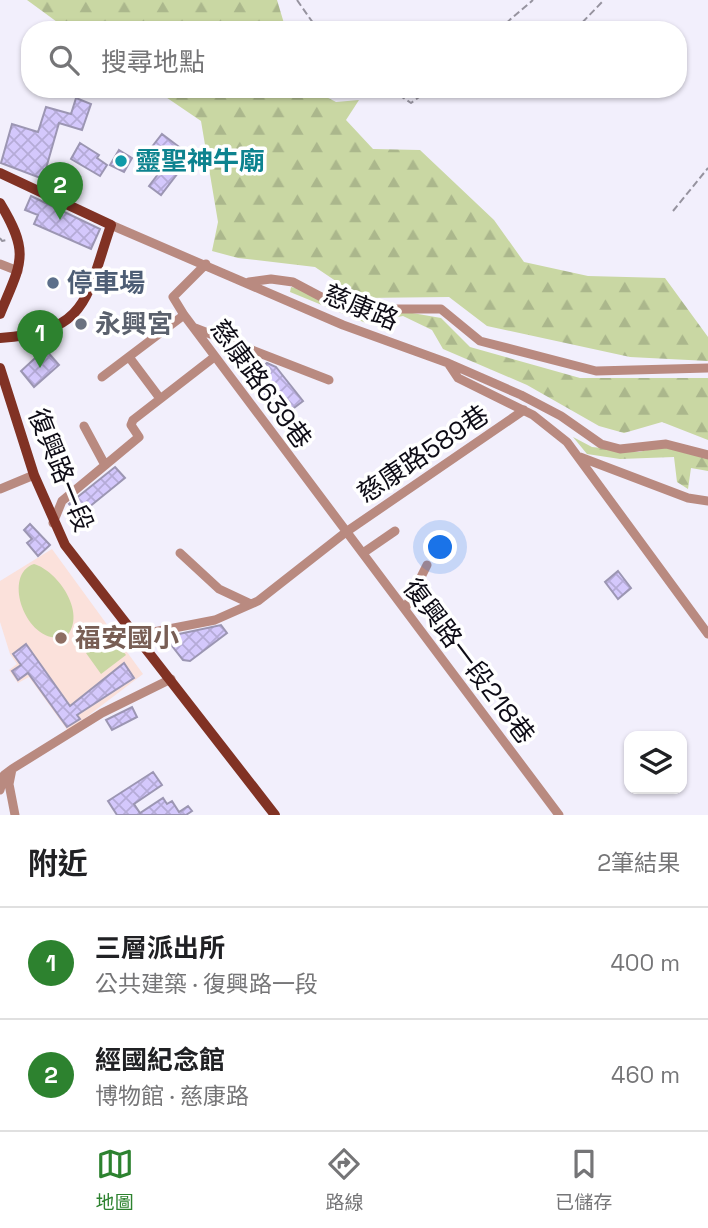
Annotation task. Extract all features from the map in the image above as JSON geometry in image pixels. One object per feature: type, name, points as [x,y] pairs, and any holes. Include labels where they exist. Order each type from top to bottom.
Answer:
[{"type":"main road","name":"慈康路","points":[[0,173],[111,225]]},
{"type":"main road","points":[[0,203],[21,246],[18,271],[0,314]]},
{"type":"main road","points":[[0,338],[51,330],[81,307],[111,225]]},
{"type":"main road","name":"復興路一段","points":[[0,368],[34,475],[65,545],[138,635],[275,815]]},
{"type":"street","name":"慈康路","points":[[111,225],[248,282],[343,326],[448,363],[522,395],[561,416],[601,444],[620,449],[666,444],[708,455]]},
{"type":"street","points":[[0,264],[18,271]]},
{"type":"street","name":"慈康路639巷","points":[[206,264],[173,297],[214,358],[254,406],[290,459],[346,532]]},
{"type":"street","points":[[248,282],[271,279],[293,282],[327,300],[366,309],[441,309],[480,341],[596,371],[708,368]]},
{"type":"street","points":[[102,377],[184,315]]},
{"type":"street","points":[[194,327],[328,380]]},
{"type":"street","points":[[129,357],[159,397]]},
{"type":"street","points":[[53,523],[62,501],[139,437],[131,425],[133,419],[214,358]]},
{"type":"street","name":"慈康路589巷","points":[[448,363],[458,378],[524,410],[567,442],[578,457],[688,498],[708,501]]},
{"type":"street","name":"慈康路589巷","points":[[138,635],[215,620],[251,604],[346,532],[524,410]]},
{"type":"street","points":[[84,426],[105,465]]},
{"type":"street","points":[[578,457],[708,634]]},
{"type":"street","points":[[0,489],[34,475]]},
{"type":"street","points":[[363,553],[395,531]]},
{"type":"street","name":"復興路一段218巷","points":[[346,532],[559,815]]},
{"type":"street","points":[[180,553],[219,589],[251,604]]},
{"type":"street","points":[[405,609],[427,565]]},
{"type":"street","points":[[0,790],[4,775],[12,769],[102,713],[171,679]]},
{"type":"street","points":[[12,769],[9,784],[15,815]]},
{"type":"path","points":[[297,0],[312,21]]},
{"type":"path","points":[[508,21],[533,0]]},
{"type":"path","points":[[584,21],[604,0]]},
{"type":"path","points":[[673,211],[708,168]]},
{"type":"shaded area","name":"福安國小","points":[[52,549],[143,674],[68,731],[29,677],[18,683],[9,670],[17,664],[10,654],[0,622],[0,581]]},
{"type":"green space","points":[[27,0],[277,0],[283,21],[56,21]]},
{"type":"green space","points":[[167,98],[328,98],[336,102],[359,100],[346,120],[373,149],[420,150],[494,220],[524,262],[588,276],[665,278],[708,337],[708,361],[630,357],[487,326],[449,297],[361,298],[315,267],[238,258],[212,251],[218,222],[201,121]]},
{"type":"green space","points":[[291,287],[301,289],[330,305],[353,311],[401,311],[441,318],[470,347],[580,378],[708,378],[708,440],[662,422],[624,433],[599,426],[527,385],[443,349],[432,330],[403,316],[366,323],[290,292]]},
{"type":"green space","points":[[573,437],[592,447],[639,452],[664,446],[708,459],[708,471],[691,468],[688,489],[677,482],[674,457],[620,459],[587,454]]},
{"type":"green space","points":[[34,564],[52,575],[67,594],[74,616],[67,636],[53,637],[41,632],[30,622],[23,609],[19,582],[24,571]]},
{"type":"green space","points":[[111,635],[126,655],[101,674],[86,653]]},
{"type":"building","points":[[76,98],[91,104],[82,130],[59,123],[43,179],[1,163],[12,124],[38,132],[46,107],[71,114]]},
{"type":"building","points":[[162,134],[191,156],[161,195],[149,186],[168,161],[151,148]]},
{"type":"building","points":[[80,143],[99,155],[97,158],[107,165],[100,176],[71,159]]},
{"type":"building","name":"靈聖神牛廟","points":[[119,150],[132,158],[124,172],[110,165]]},
{"type":"building","points":[[31,196],[100,229],[91,249],[34,224],[38,215],[25,210]]},
{"type":"building","points":[[45,349],[59,365],[34,387],[21,371]]},
{"type":"building","points":[[235,351],[244,354],[257,371],[267,363],[276,367],[303,401],[278,420],[228,356]]},
{"type":"building","points":[[115,467],[125,478],[78,516],[69,504]]},
{"type":"building","points":[[30,524],[50,545],[38,556],[27,543],[32,539],[24,530]]},
{"type":"building","points":[[618,571],[631,588],[618,599],[605,582]]},
{"type":"building","points":[[221,625],[227,633],[190,661],[183,660],[165,637]]},
{"type":"building","points":[[26,644],[70,706],[124,663],[134,678],[77,715],[80,719],[67,727],[28,673],[18,680],[12,671],[21,665],[13,654]]},
{"type":"building","points":[[132,707],[137,717],[112,730],[106,720]]},
{"type":"building","points":[[153,772],[162,785],[134,804],[140,813],[163,798],[167,804],[172,801],[179,812],[188,806],[192,811],[186,815],[117,815],[108,801]]},
{"type":"place","name":"靈聖神牛廟","points":[[121,161]]},
{"type":"place","name":"經國紀念館","points":[[60,220]]},
{"type":"place","name":"停車場","points":[[53,283]]},
{"type":"place","name":"永興宮","points":[[81,324]]},
{"type":"place","name":"三層派出所","points":[[40,368]]},
{"type":"place","name":"福安國小","points":[[61,638]]}]
